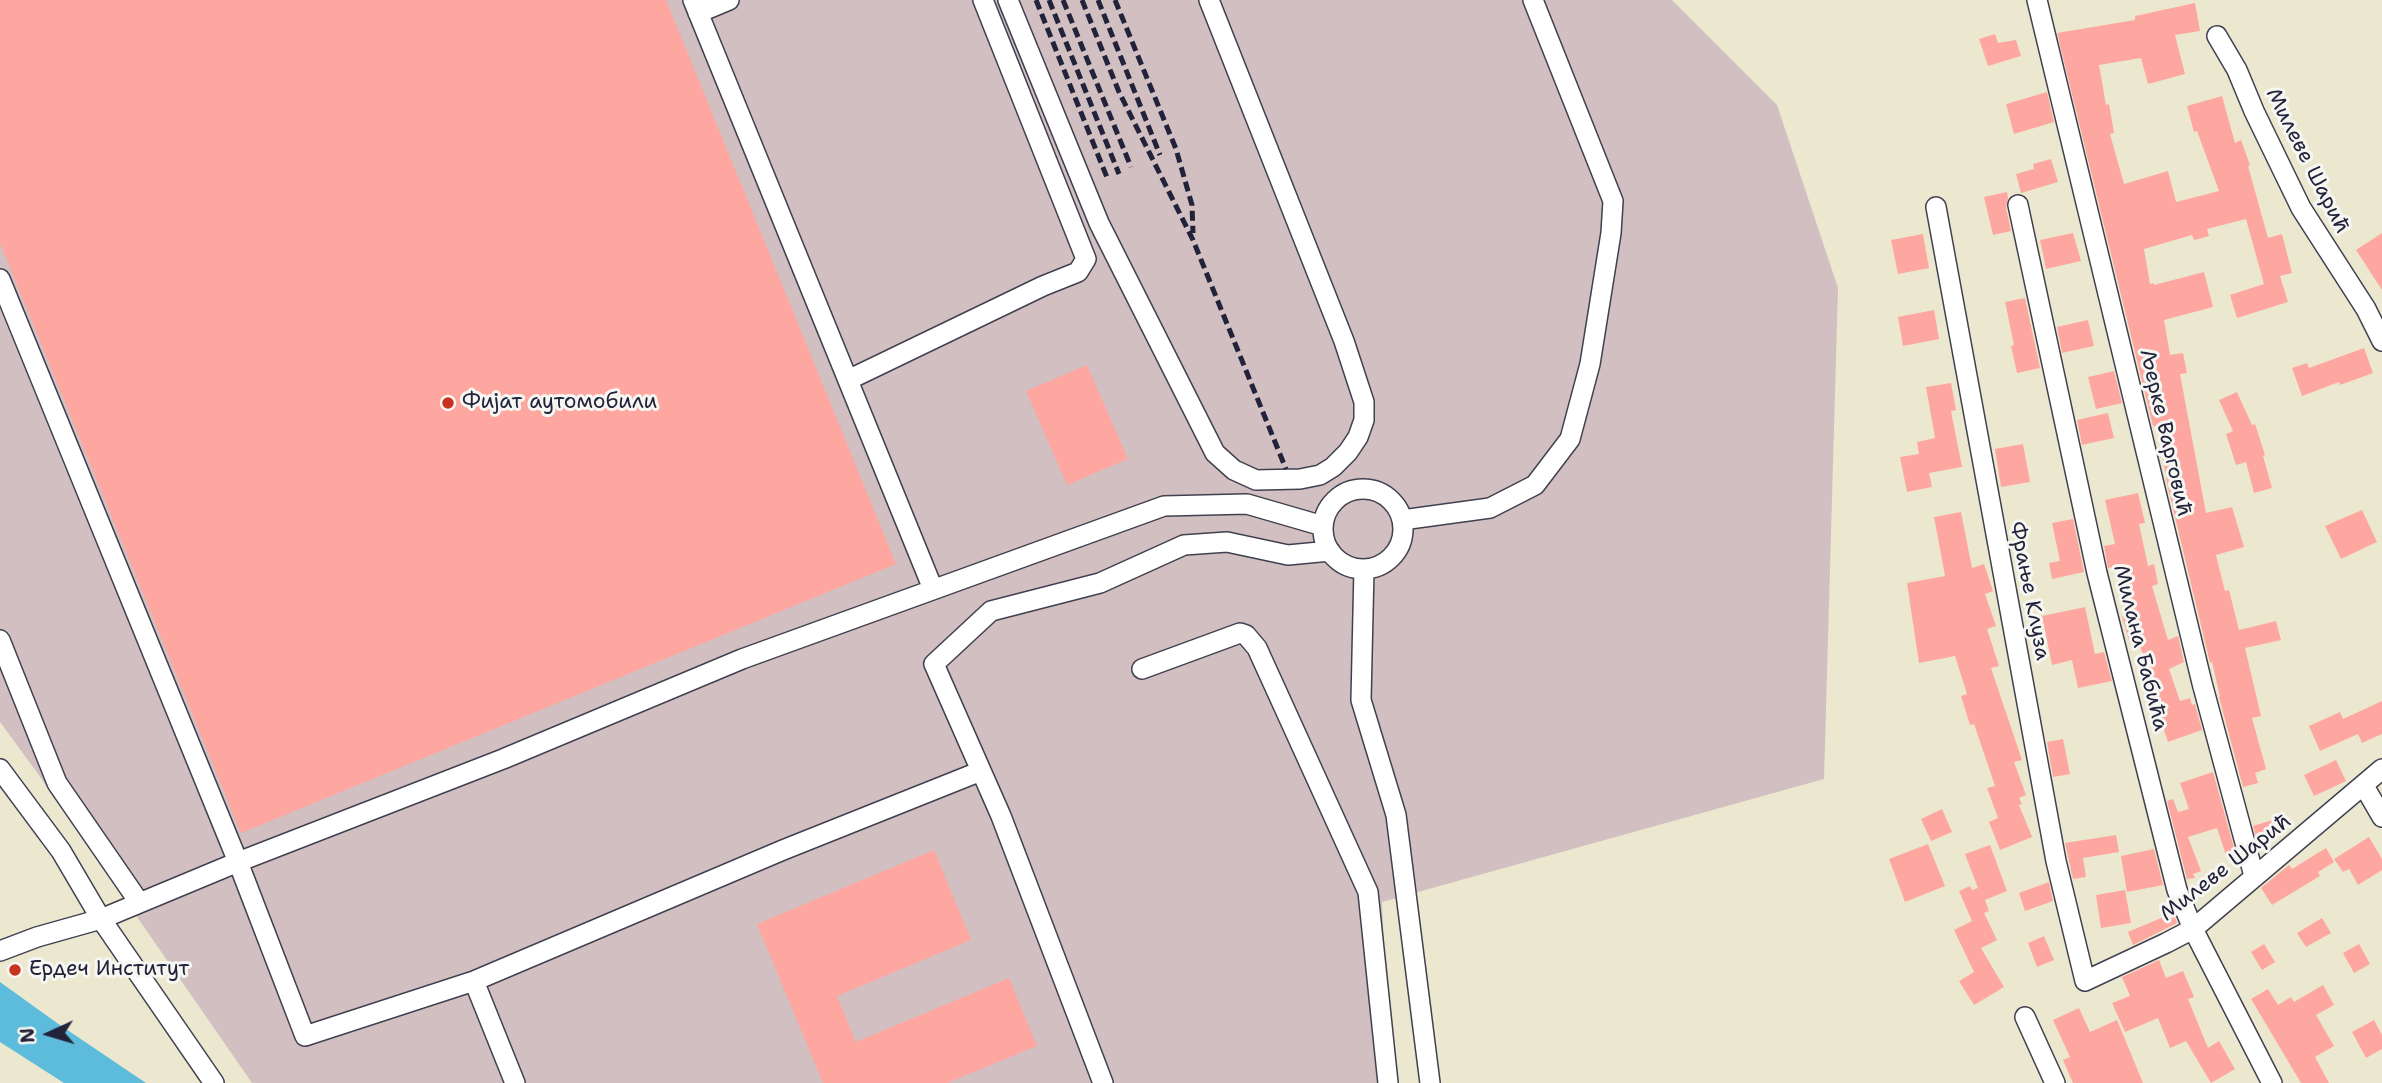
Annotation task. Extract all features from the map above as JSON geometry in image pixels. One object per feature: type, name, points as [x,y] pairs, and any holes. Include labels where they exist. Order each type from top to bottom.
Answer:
[{"type":"street","points":[[729,0],[696,7],[933,589]]},
{"type":"street","points":[[848,380],[1043,286],[1078,272],[1086,259],[983,0]]},
{"type":"street","points":[[1009,0],[1099,223],[1215,453],[1234,470],[1256,480],[1300,479],[1320,475],[1333,467],[1358,437],[1364,420],[1364,402],[1339,328],[1209,0]]},
{"type":"street","points":[[1402,520],[1490,508],[1535,485],[1570,439],[1590,364],[1611,233],[1613,201],[1533,0]]},
{"type":"street","name":"Љерке Варговић","points":[[2037,0],[2198,670],[2254,876]]},
{"type":"street","name":"Милеве Шарић","points":[[2217,36],[2237,69],[2254,111],[2301,208],[2366,309],[2382,341]]},
{"type":"street","name":"Милана Бабића","points":[[2018,205],[2096,573],[2177,890],[2193,929],[2272,1083]]},
{"type":"street","name":"Фрање Клуза","points":[[1936,207],[2056,861],[2085,981]]},
{"type":"street","points":[[0,279],[238,862],[305,1036],[474,981],[783,850],[981,771]]},
{"type":"street","points":[[1354,489],[1378,492],[1389,498],[1402,520],[1398,547],[1390,558],[1378,566],[1364,569],[1339,561],[1324,539],[1323,526],[1332,503],[1342,494],[1354,489]]},
{"type":"street","points":[[0,951],[37,937],[101,919],[238,862],[503,760],[742,659],[1164,506],[1247,504],[1323,526]]},
{"type":"street","points":[[1103,1083],[1001,816],[934,664],[991,611],[1100,583],[1184,545],[1227,542],[1287,555],[1330,551]]},
{"type":"street","points":[[1364,569],[1361,701],[1396,815],[1430,1083]]},
{"type":"street","points":[[1142,669],[1240,633],[1246,635],[1257,648],[1368,892],[1388,1083]]},
{"type":"street","points":[[0,640],[57,783],[139,902]]},
{"type":"street","points":[[0,769],[61,851],[101,919],[214,1083]]},
{"type":"street","name":"Милеве Шарић","points":[[2085,981],[2193,929],[2382,769]]},
{"type":"street","points":[[2364,786],[2382,817]]},
{"type":"street","points":[[474,981],[515,1083]]},
{"type":"street","points":[[2025,1017],[2055,1083]]},
{"type":"shaded area","points":[[0,0],[1672,0],[1777,105],[1838,288],[1824,779],[1382,902],[1390,1083],[252,1083],[0,722]]},
{"type":"water","points":[[0,982],[146,1083],[64,1083],[0,1042]]},
{"type":"building","name":"Фијат аутомобили","points":[[0,0],[666,0],[896,564],[241,833],[0,243]]},
{"type":"building","points":[[2195,3],[2200,31],[2175,35],[2185,74],[2148,84],[2141,58],[2099,65],[2114,133],[2110,134],[2124,184],[2168,171],[2176,202],[2219,191],[2197,131],[2194,132],[2187,106],[2222,96],[2235,143],[2241,140],[2250,165],[2248,166],[2268,238],[2282,234],[2292,273],[2280,276],[2288,302],[2237,318],[2230,295],[2264,284],[2246,219],[2207,229],[2209,236],[2194,240],[2192,235],[2144,249],[2150,284],[2204,272],[2213,307],[2164,320],[2170,355],[2183,353],[2187,373],[2180,374],[2206,513],[2232,507],[2244,547],[2216,555],[2225,591],[2229,590],[2239,630],[2276,621],[2281,640],[2245,648],[2261,716],[2252,718],[2266,769],[2255,773],[2258,783],[2243,787],[2168,488],[2157,426],[2153,426],[2057,33],[2135,20],[2135,16]]},
{"type":"building","points":[[1995,34],[1998,43],[2016,40],[2021,56],[1988,66],[1979,39]]},
{"type":"building","points":[[2047,92],[2054,122],[2014,134],[2006,104]]},
{"type":"building","points":[[2051,159],[2058,182],[2021,193],[2016,174],[2034,169],[2033,164]]},
{"type":"building","points":[[2007,192],[2006,208],[2011,231],[1993,235],[1984,197]]},
{"type":"building","points":[[2073,233],[2081,261],[2046,269],[2040,240]]},
{"type":"building","points":[[2382,233],[2382,290],[2356,250]]},
{"type":"building","points":[[1923,234],[1929,268],[1898,274],[1891,240]]},
{"type":"building","points":[[2025,298],[2040,368],[2017,373],[2005,302]]},
{"type":"building","points":[[1934,310],[1939,339],[1903,346],[1898,317]]},
{"type":"building","points":[[2088,320],[2094,346],[2062,353],[2057,327]]},
{"type":"building","points":[[2364,348],[2373,373],[2302,396],[2292,368],[2307,363],[2309,368]]},
{"type":"building","points":[[1087,365],[1128,459],[1067,485],[1026,391]]},
{"type":"building","points":[[2114,371],[2122,403],[2096,409],[2088,377]]},
{"type":"building","points":[[1951,383],[1956,410],[1951,411],[1962,467],[1929,473],[1932,487],[1907,492],[1900,457],[1919,454],[1917,442],[1935,438],[1926,387]]},
{"type":"building","points":[[2237,392],[2252,425],[2255,424],[2272,488],[2254,493],[2246,462],[2236,465],[2226,434],[2233,431],[2219,400]]},
{"type":"building","points":[[2108,413],[2114,438],[2082,445],[2077,420]]},
{"type":"building","points":[[2023,444],[2030,482],[2001,487],[1995,449]]},
{"type":"building","points":[[2138,493],[2145,523],[2139,524],[2148,566],[2154,564],[2158,584],[2152,586],[2168,640],[2178,636],[2184,662],[2169,669],[2180,701],[2190,698],[2192,705],[2195,704],[2202,730],[2168,742],[2152,695],[2159,692],[2138,642],[2130,644],[2122,616],[2126,615],[2117,570],[2108,568],[2104,546],[2115,544],[2105,500]]},
{"type":"building","points":[[2362,510],[2377,542],[2341,559],[2325,526]]},
{"type":"building","points":[[1961,512],[1972,568],[1984,564],[1993,591],[1985,594],[1996,626],[1987,629],[1999,666],[1991,668],[2022,760],[2014,762],[2026,795],[2019,798],[2022,804],[2019,805],[2032,837],[2000,850],[1989,822],[1998,818],[1987,788],[1995,786],[1974,724],[1970,725],[1961,696],[1967,694],[1955,656],[1919,663],[1907,583],[1945,576],[1934,517]]},
{"type":"building","points":[[2073,519],[2084,572],[2052,579],[2049,563],[2060,561],[2052,523]]},
{"type":"building","points":[[2085,607],[2095,654],[2104,652],[2112,681],[2078,688],[2072,660],[2052,665],[2042,616]]},
{"type":"building","points":[[2382,701],[2382,734],[2362,743],[2358,734],[2320,751],[2309,726],[2340,712],[2343,719]]},
{"type":"building","points":[[2063,739],[2070,774],[2053,777],[2047,742]]},
{"type":"building","points":[[2336,760],[2346,781],[2314,796],[2304,775]]},
{"type":"building","points":[[2213,772],[2236,855],[2227,858],[2217,828],[2188,837],[2201,871],[2193,874],[2195,878],[2187,879],[2167,801],[2173,799],[2178,812],[2189,809],[2180,783]]},
{"type":"building","points":[[1942,809],[1952,832],[1931,841],[1921,819]]},
{"type":"building","points":[[2276,819],[2280,834],[2257,841],[2253,826]]},
{"type":"building","points":[[2116,835],[2119,852],[2083,858],[2086,877],[2073,879],[2065,843]]},
{"type":"building","points":[[2369,837],[2382,859],[2382,870],[2358,885],[2349,869],[2343,872],[2334,859]]},
{"type":"building","points":[[1928,844],[1945,886],[1905,902],[1889,859]]},
{"type":"building","points":[[1990,845],[2007,891],[1985,900],[1989,911],[1984,913],[1997,940],[1981,948],[2004,987],[1974,1005],[1959,981],[1974,972],[1954,930],[1972,921],[1959,891],[1970,886],[1972,890],[1978,888],[1965,854]]},
{"type":"building","points":[[2326,848],[2334,862],[2318,872],[2320,876],[2272,905],[2261,888],[2289,865],[2292,869]]},
{"type":"building","points":[[2154,849],[2163,885],[2127,892],[2121,856]]},
{"type":"building","points":[[934,850],[971,940],[837,996],[856,1042],[1009,978],[1037,1046],[947,1083],[823,1083],[757,924]]},
{"type":"building","points":[[2049,882],[2053,901],[2025,911],[2019,893]]},
{"type":"building","points":[[2125,890],[2131,923],[2101,928],[2096,895]]},
{"type":"building","points":[[2173,913],[2177,923],[2133,945],[2128,932]]},
{"type":"building","points":[[2322,918],[2331,933],[2306,947],[2297,933]]},
{"type":"building","points":[[2044,936],[2054,960],[2037,967],[2028,943]]},
{"type":"building","points":[[2264,944],[2275,962],[2262,970],[2251,952]]},
{"type":"building","points":[[2359,944],[2370,964],[2354,973],[2343,953]]},
{"type":"building","points":[[2159,960],[2166,978],[2183,971],[2194,997],[2188,999],[2208,1048],[2219,1041],[2235,1069],[2211,1083],[2186,1041],[2170,1048],[2158,1018],[2125,1032],[2112,1003],[2130,996],[2122,977]]},
{"type":"building","points":[[2323,985],[2334,1005],[2316,1015],[2334,1046],[2315,1057],[2329,1083],[2301,1083],[2251,999],[2268,989],[2278,1005],[2291,997],[2294,1002]]},
{"type":"building","points":[[2079,1008],[2090,1032],[2117,1020],[2143,1083],[2073,1083],[2063,1060],[2070,1057],[2053,1020]]},
{"type":"building","points":[[2374,1020],[2382,1035],[2382,1049],[2366,1058],[2352,1032]]},
{"type":"railway","points":[[1036,0],[1108,180]]},
{"type":"railway","points":[[1049,0],[1119,174]]},
{"type":"railway","points":[[1063,0],[1131,167]]},
{"type":"railway","points":[[1082,0],[1119,92],[1193,240],[1286,469]]},
{"type":"railway","points":[[1098,0],[1160,155]]},
{"type":"railway","points":[[1115,0],[1176,149],[1192,205],[1193,233]]},
{"type":"place","name":"Фијат аутомобили","points":[[448,403]]},
{"type":"place","name":"Ердеч Институт","points":[[15,970]]}]
